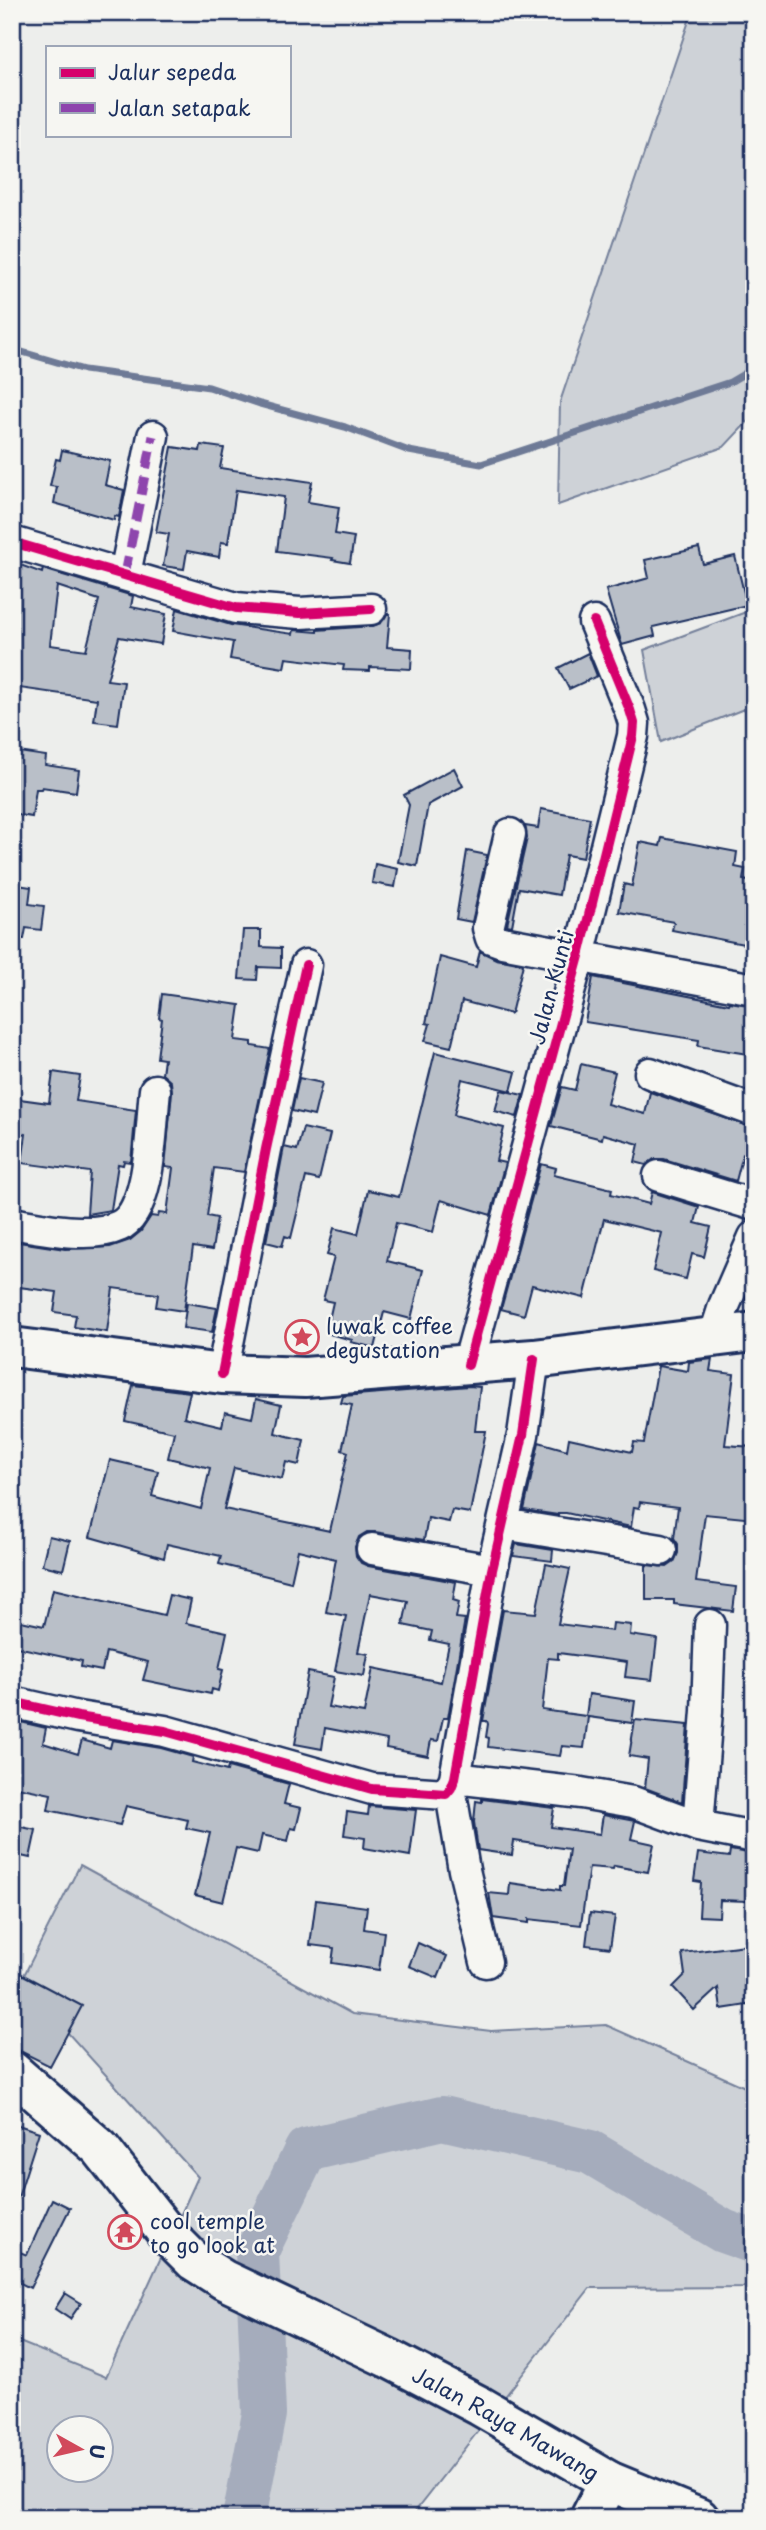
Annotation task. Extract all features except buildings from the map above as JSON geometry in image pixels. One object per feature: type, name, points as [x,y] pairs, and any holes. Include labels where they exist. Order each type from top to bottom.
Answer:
[{"type":"main road","points":[[12,1347],[222,1374],[305,1377],[534,1359],[754,1332]]},
{"type":"main road","name":"Jalan Raya Mawang","points":[[12,2071],[100,2148],[170,2237],[194,2261],[224,2280],[480,2406],[609,2481],[699,2518]]},
{"type":"main road","points":[[590,2518],[609,2481]]},
{"type":"street","points":[[125,574],[153,436]]},
{"type":"street","points":[[12,542],[236,608],[300,613],[371,609]]},
{"type":"street","name":"Jalan Kunti","points":[[468,1365],[579,956],[633,736],[634,723],[630,710],[594,622]]},
{"type":"street","points":[[510,834],[488,928],[491,937],[502,942],[754,989]]},
{"type":"street","points":[[222,1374],[266,1149],[306,965]]},
{"type":"street","points":[[650,1073],[754,1111]]},
{"type":"street","points":[[12,1223],[79,1231],[104,1231],[121,1226],[134,1214],[144,1188],[155,1090]]},
{"type":"street","points":[[659,1177],[754,1205]]},
{"type":"street","points":[[714,1337],[724,1306],[754,1237]]},
{"type":"street","points":[[486,1962],[464,1870],[451,1786],[492,1570],[523,1435],[534,1359]]},
{"type":"street","points":[[503,1524],[661,1550]]},
{"type":"street","points":[[372,1549],[492,1570]]},
{"type":"street","points":[[698,1826],[707,1711],[710,1625]]},
{"type":"street","points":[[12,1702],[79,1717],[165,1731],[372,1789],[451,1786],[581,1793],[633,1802],[698,1826],[754,1837]]},
{"type":"shaded area","points":[[692,12],[754,12],[754,415],[724,447],[558,505],[560,402]]},
{"type":"shaded area","points":[[754,609],[754,705],[661,742],[644,650]]},
{"type":"shaded area","points":[[80,1865],[352,2014],[491,2031],[606,2025],[754,2091],[754,2287],[590,2288],[410,2518],[12,2518],[12,2339],[106,2377],[198,2177],[21,1981]]},
{"type":"waterway","points":[[12,349],[84,370],[209,387],[345,427],[409,451],[481,464],[730,382],[754,368]]},
{"type":"waterway","points":[[244,2518],[264,2414],[257,2251],[306,2150],[442,2118],[590,2152],[723,2231],[754,2242]]},
{"type":"marked path","points":[[125,574],[153,436]]},
{"type":"cycle path","points":[[12,542],[236,608],[300,613],[371,609]]},
{"type":"cycle path","points":[[468,1365],[579,956],[633,736],[634,723],[630,710],[594,622]]},
{"type":"cycle path","points":[[222,1374],[266,1149],[306,965]]},
{"type":"cycle path","points":[[12,1702],[78,1717],[165,1731],[372,1789],[446,1794],[455,1778],[492,1570],[523,1435],[534,1359]]},
{"type":"place","name":"luwak coffee degustation","points":[[302,1337]]},
{"type":"place","name":"cool temple to go look at","points":[[125,2232]]}]
